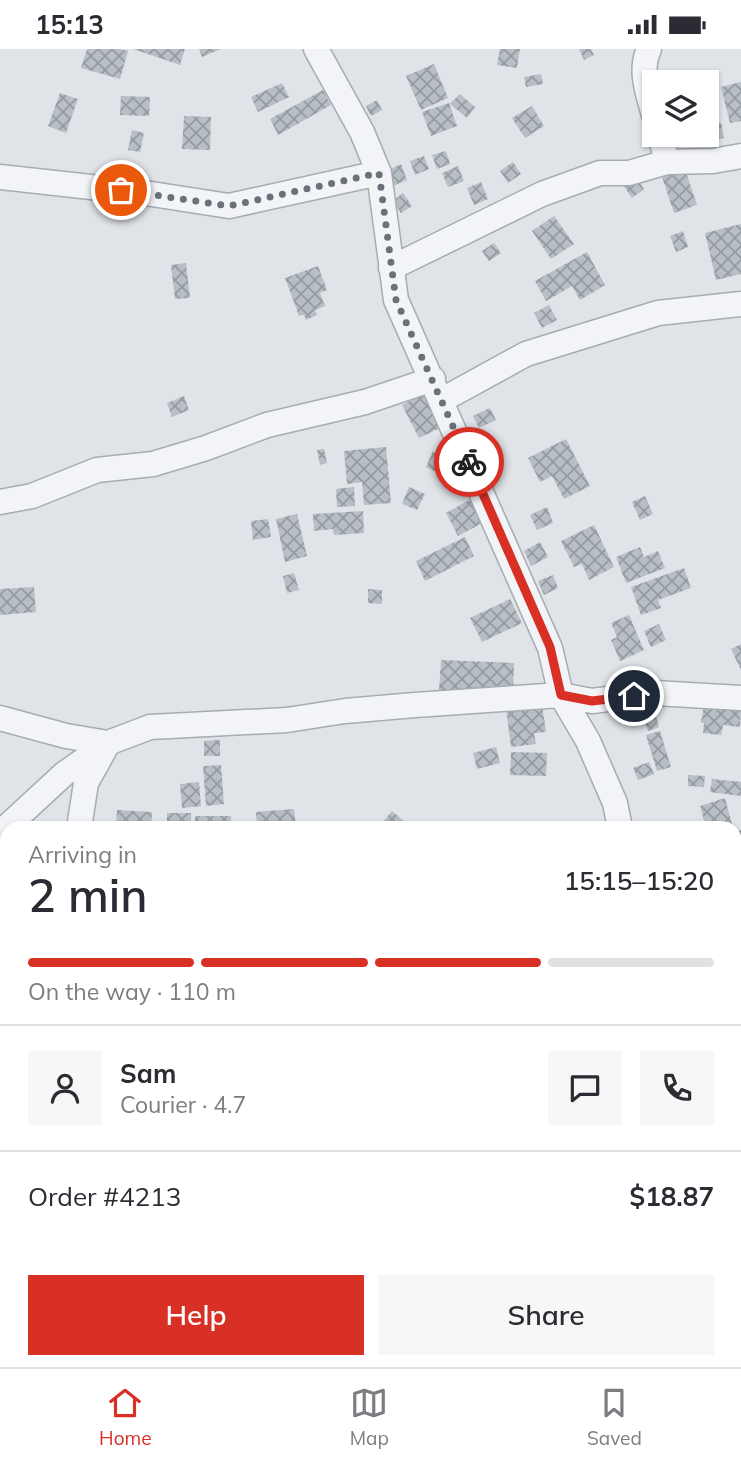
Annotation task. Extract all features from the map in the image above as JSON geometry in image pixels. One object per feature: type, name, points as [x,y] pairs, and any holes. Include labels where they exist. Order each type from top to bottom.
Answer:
[{"type":"street","points":[[316,49],[362,132],[379,173],[396,300],[550,647],[561,695],[588,741],[615,803],[619,821]]},
{"type":"street","points":[[644,70],[643,60],[649,49]]},
{"type":"street","points":[[663,147],[667,162]]},
{"type":"street","points":[[391,268],[542,194],[600,173],[629,173],[667,162],[713,161],[741,156]]},
{"type":"street","points":[[0,177],[145,193],[229,206],[379,173]]},
{"type":"street","points":[[0,502],[32,496],[97,470],[152,464],[206,448],[267,425],[365,402],[438,390],[526,354],[657,313],[741,304]]},
{"type":"street","points":[[13,821],[64,774],[108,743],[150,727],[286,720],[345,711],[561,695],[592,701],[655,693],[741,698]]},
{"type":"street","points":[[0,718],[66,736],[108,743]]},
{"type":"street","points":[[80,821],[86,783],[108,743]]},
{"type":"building","points":[[87,49],[128,51],[120,79],[81,68]]},
{"type":"building","points":[[133,49],[185,49],[180,65]]},
{"type":"building","points":[[199,49],[221,49],[202,57]]},
{"type":"building","points":[[500,49],[520,49],[517,68],[497,65]]},
{"type":"building","points":[[579,49],[591,49],[594,55],[584,60]]},
{"type":"building","points":[[434,64],[448,98],[421,110],[406,76]]},
{"type":"building","points":[[541,74],[543,84],[526,87],[524,77]]},
{"type":"building","points":[[741,82],[741,121],[730,123],[721,87]]},
{"type":"building","points":[[282,83],[289,97],[258,112],[251,97]]},
{"type":"building","points":[[323,90],[331,105],[278,135],[270,119]]},
{"type":"building","points":[[60,93],[78,99],[66,133],[48,126]]},
{"type":"building","points":[[460,94],[475,107],[467,118],[450,104]]},
{"type":"building","points":[[121,96],[150,97],[149,116],[120,115]]},
{"type":"building","points":[[377,100],[382,110],[371,116],[366,106]]},
{"type":"building","points":[[449,103],[457,126],[431,136],[422,112]]},
{"type":"building","points":[[532,106],[544,126],[525,138],[512,118]]},
{"type":"building","points":[[184,116],[211,117],[210,150],[182,149]]},
{"type":"building","points":[[719,123],[724,138],[719,139]]},
{"type":"building","points":[[132,130],[144,133],[140,152],[128,150]]},
{"type":"building","points":[[446,151],[450,164],[437,169],[432,155]]},
{"type":"building","points":[[424,156],[429,169],[415,175],[410,161]]},
{"type":"building","points":[[513,162],[521,174],[508,183],[500,171]]},
{"type":"building","points":[[401,164],[407,180],[390,187],[384,172]]},
{"type":"building","points":[[458,166],[464,181],[448,187],[442,173]]},
{"type":"building","points":[[685,169],[697,205],[674,213],[662,177]]},
{"type":"building","points":[[636,177],[644,189],[632,198],[623,185]]},
{"type":"building","points":[[481,182],[488,199],[474,205],[467,188]]},
{"type":"building","points":[[403,193],[412,206],[401,213],[393,201]]},
{"type":"building","points":[[554,216],[574,244],[551,259],[532,231]]},
{"type":"building","points":[[741,224],[741,274],[716,280],[705,233]]},
{"type":"building","points":[[683,231],[688,247],[676,252],[670,236]]},
{"type":"building","points":[[494,243],[501,253],[489,261],[482,251]]},
{"type":"building","points":[[587,252],[605,285],[580,300],[572,286],[546,301],[535,281]]},
{"type":"building","points":[[186,263],[190,298],[175,299],[171,265]]},
{"type":"building","points":[[318,266],[327,290],[320,293],[325,306],[315,310],[317,315],[306,320],[304,315],[299,316],[285,278]]},
{"type":"building","points":[[549,305],[557,320],[542,328],[534,313]]},
{"type":"building","points":[[424,394],[440,428],[419,438],[402,405]]},
{"type":"building","points":[[184,396],[189,410],[172,417],[167,403]]},
{"type":"building","points":[[490,408],[496,420],[479,428],[473,416]]},
{"type":"building","points":[[566,439],[590,486],[564,499],[552,476],[540,482],[528,458]]},
{"type":"building","points":[[386,447],[391,503],[364,505],[362,482],[347,484],[344,451]]},
{"type":"building","points":[[324,449],[327,463],[320,465],[317,450]]},
{"type":"building","points":[[433,451],[446,456],[439,473],[426,467]]},
{"type":"building","points":[[354,487],[355,506],[337,507],[336,489]]},
{"type":"building","points":[[409,487],[425,494],[417,510],[402,504]]},
{"type":"building","points":[[645,496],[653,514],[640,520],[632,502]]},
{"type":"building","points":[[471,499],[484,522],[458,536],[446,513]]},
{"type":"building","points":[[547,507],[553,523],[537,530],[530,515]]},
{"type":"building","points":[[363,511],[364,533],[334,535],[333,529],[314,531],[313,514]]},
{"type":"building","points":[[297,514],[307,556],[285,562],[276,519]]},
{"type":"building","points":[[268,519],[271,537],[253,540],[251,521]]},
{"type":"building","points":[[594,525],[614,567],[589,580],[582,564],[574,567],[561,541]]},
{"type":"building","points":[[465,537],[474,556],[425,581],[416,561]]},
{"type":"building","points":[[540,542],[548,557],[531,566],[524,551]]},
{"type":"building","points":[[640,547],[644,557],[658,551],[665,568],[626,583],[616,557]]},
{"type":"building","points":[[684,568],[691,588],[658,600],[661,608],[641,615],[631,587]]},
{"type":"building","points":[[294,573],[299,590],[287,593],[283,576]]},
{"type":"building","points":[[553,575],[558,588],[544,595],[538,581]]},
{"type":"building","points":[[34,587],[36,612],[0,615],[0,589]]},
{"type":"building","points":[[368,589],[382,590],[382,604],[368,603]]},
{"type":"building","points":[[510,599],[522,623],[482,642],[470,618]]},
{"type":"building","points":[[629,615],[644,650],[620,661],[611,640],[617,637],[611,623]]},
{"type":"building","points":[[659,624],[666,640],[651,647],[644,631]]},
{"type":"building","points":[[741,644],[741,670],[731,649]]},
{"type":"building","points":[[441,660],[514,663],[513,694],[439,691]]},
{"type":"building","points":[[652,702],[659,727],[648,731],[644,721],[635,724],[630,709]]},
{"type":"building","points":[[542,704],[546,732],[534,733],[536,744],[511,747],[506,708]]},
{"type":"building","points":[[704,705],[741,710],[740,727],[723,725],[721,735],[703,733],[704,723],[701,722]]},
{"type":"building","points":[[660,731],[671,767],[657,771],[646,735]]},
{"type":"building","points":[[220,740],[220,756],[204,756],[204,741]]},
{"type":"building","points":[[496,747],[500,763],[477,769],[473,753]]},
{"type":"building","points":[[511,752],[547,753],[546,776],[510,775]]},
{"type":"building","points":[[649,762],[654,774],[638,780],[633,768]]},
{"type":"building","points":[[221,765],[224,804],[206,806],[203,766]]},
{"type":"building","points":[[688,775],[705,776],[704,787],[688,786]]},
{"type":"building","points":[[712,779],[741,782],[741,796],[710,792]]},
{"type":"building","points":[[199,782],[201,806],[182,808],[180,784]]},
{"type":"building","points":[[725,798],[731,821],[704,821],[700,806]]},
{"type":"building","points":[[294,809],[295,821],[257,821],[256,812]]},
{"type":"building","points":[[117,810],[152,812],[151,821],[116,821]]},
{"type":"building","points":[[392,811],[404,821],[384,821]]},
{"type":"building","points":[[167,813],[191,813],[191,821],[167,821]]},
{"type":"building","points":[[195,816],[231,816],[231,821],[195,821]]},
{"type":"way so far","points":[[121,190],[229,206],[379,173],[396,300],[469,462]]},
{"type":"route","points":[[469,462],[550,647],[561,695],[592,701],[634,696]]}]
